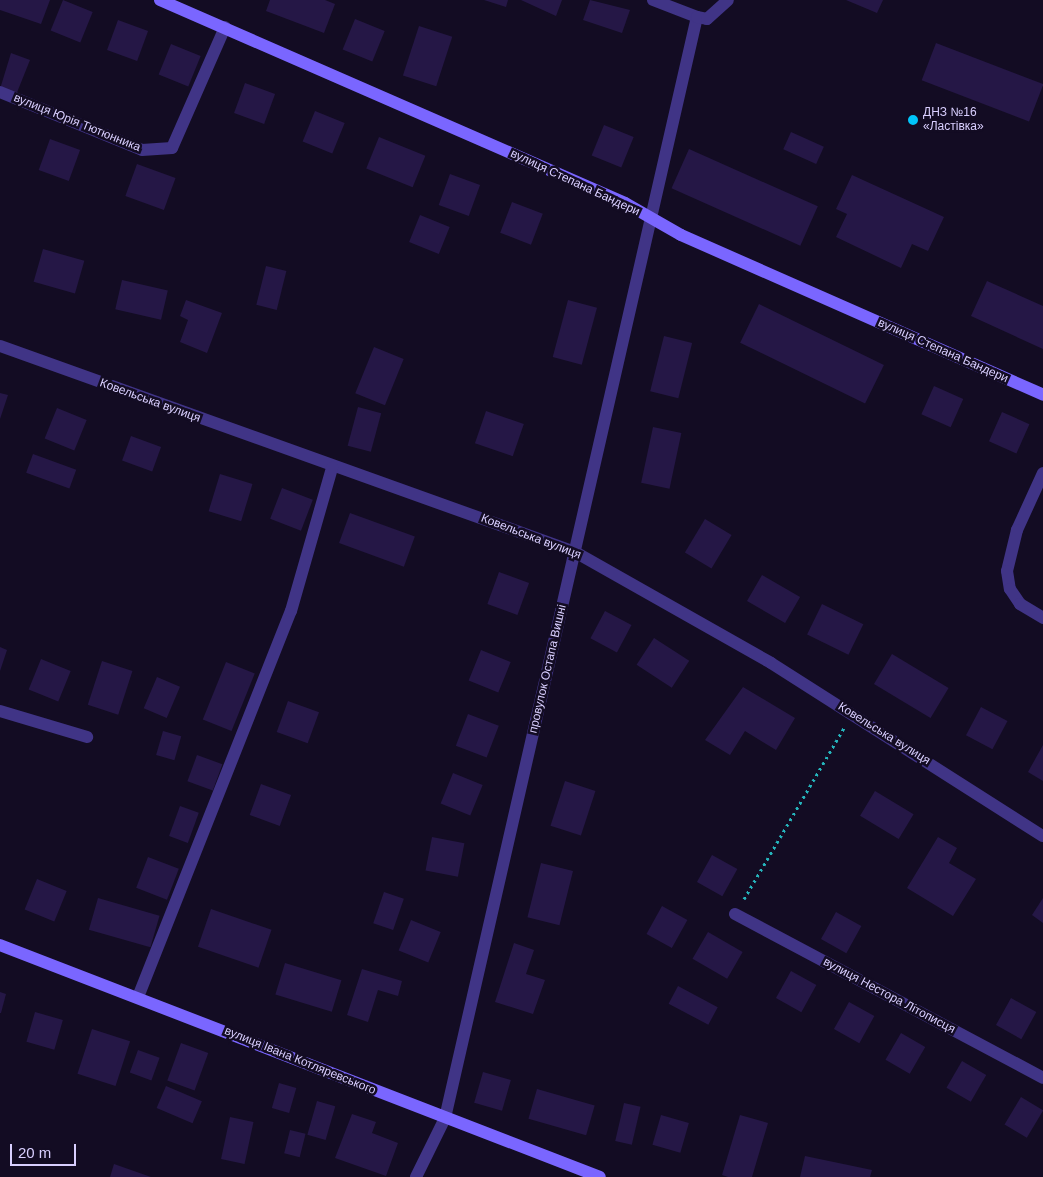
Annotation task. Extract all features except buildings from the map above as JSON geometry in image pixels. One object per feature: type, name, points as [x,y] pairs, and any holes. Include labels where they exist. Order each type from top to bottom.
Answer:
[{"type":"street","name":"вулиця Степана Бандери","points":[[160,0],[625,203],[653,220],[1043,395]]},
{"type":"street","points":[[653,0],[707,19],[728,0]]},
{"type":"street","name":"провулок Остапа Вишні","points":[[416,1177],[445,1118],[653,220],[697,17]]},
{"type":"street","name":"вулиця Юрія Тютюнника","points":[[0,92],[142,150],[172,148],[225,27]]},
{"type":"street","name":"Ковельська вулиця","points":[[0,346],[332,468],[575,552],[681,609],[852,714],[1043,836]]},
{"type":"street","points":[[138,997],[291,611],[332,468]]},
{"type":"street","points":[[1043,473],[1017,530],[1007,571],[1010,589],[1020,604],[1043,618]]},
{"type":"street","points":[[0,710],[87,738]]},
{"type":"street","name":"вулиця Нестора Літописця","points":[[735,914],[1043,1078]]},
{"type":"street","name":"вулиця Івана Котляревського","points":[[0,945],[600,1177]]},
{"type":"path","points":[[735,914],[852,714]]},
{"type":"place","name":"ДНЗ №16 «Ластівка»","points":[[913,120]]}]
